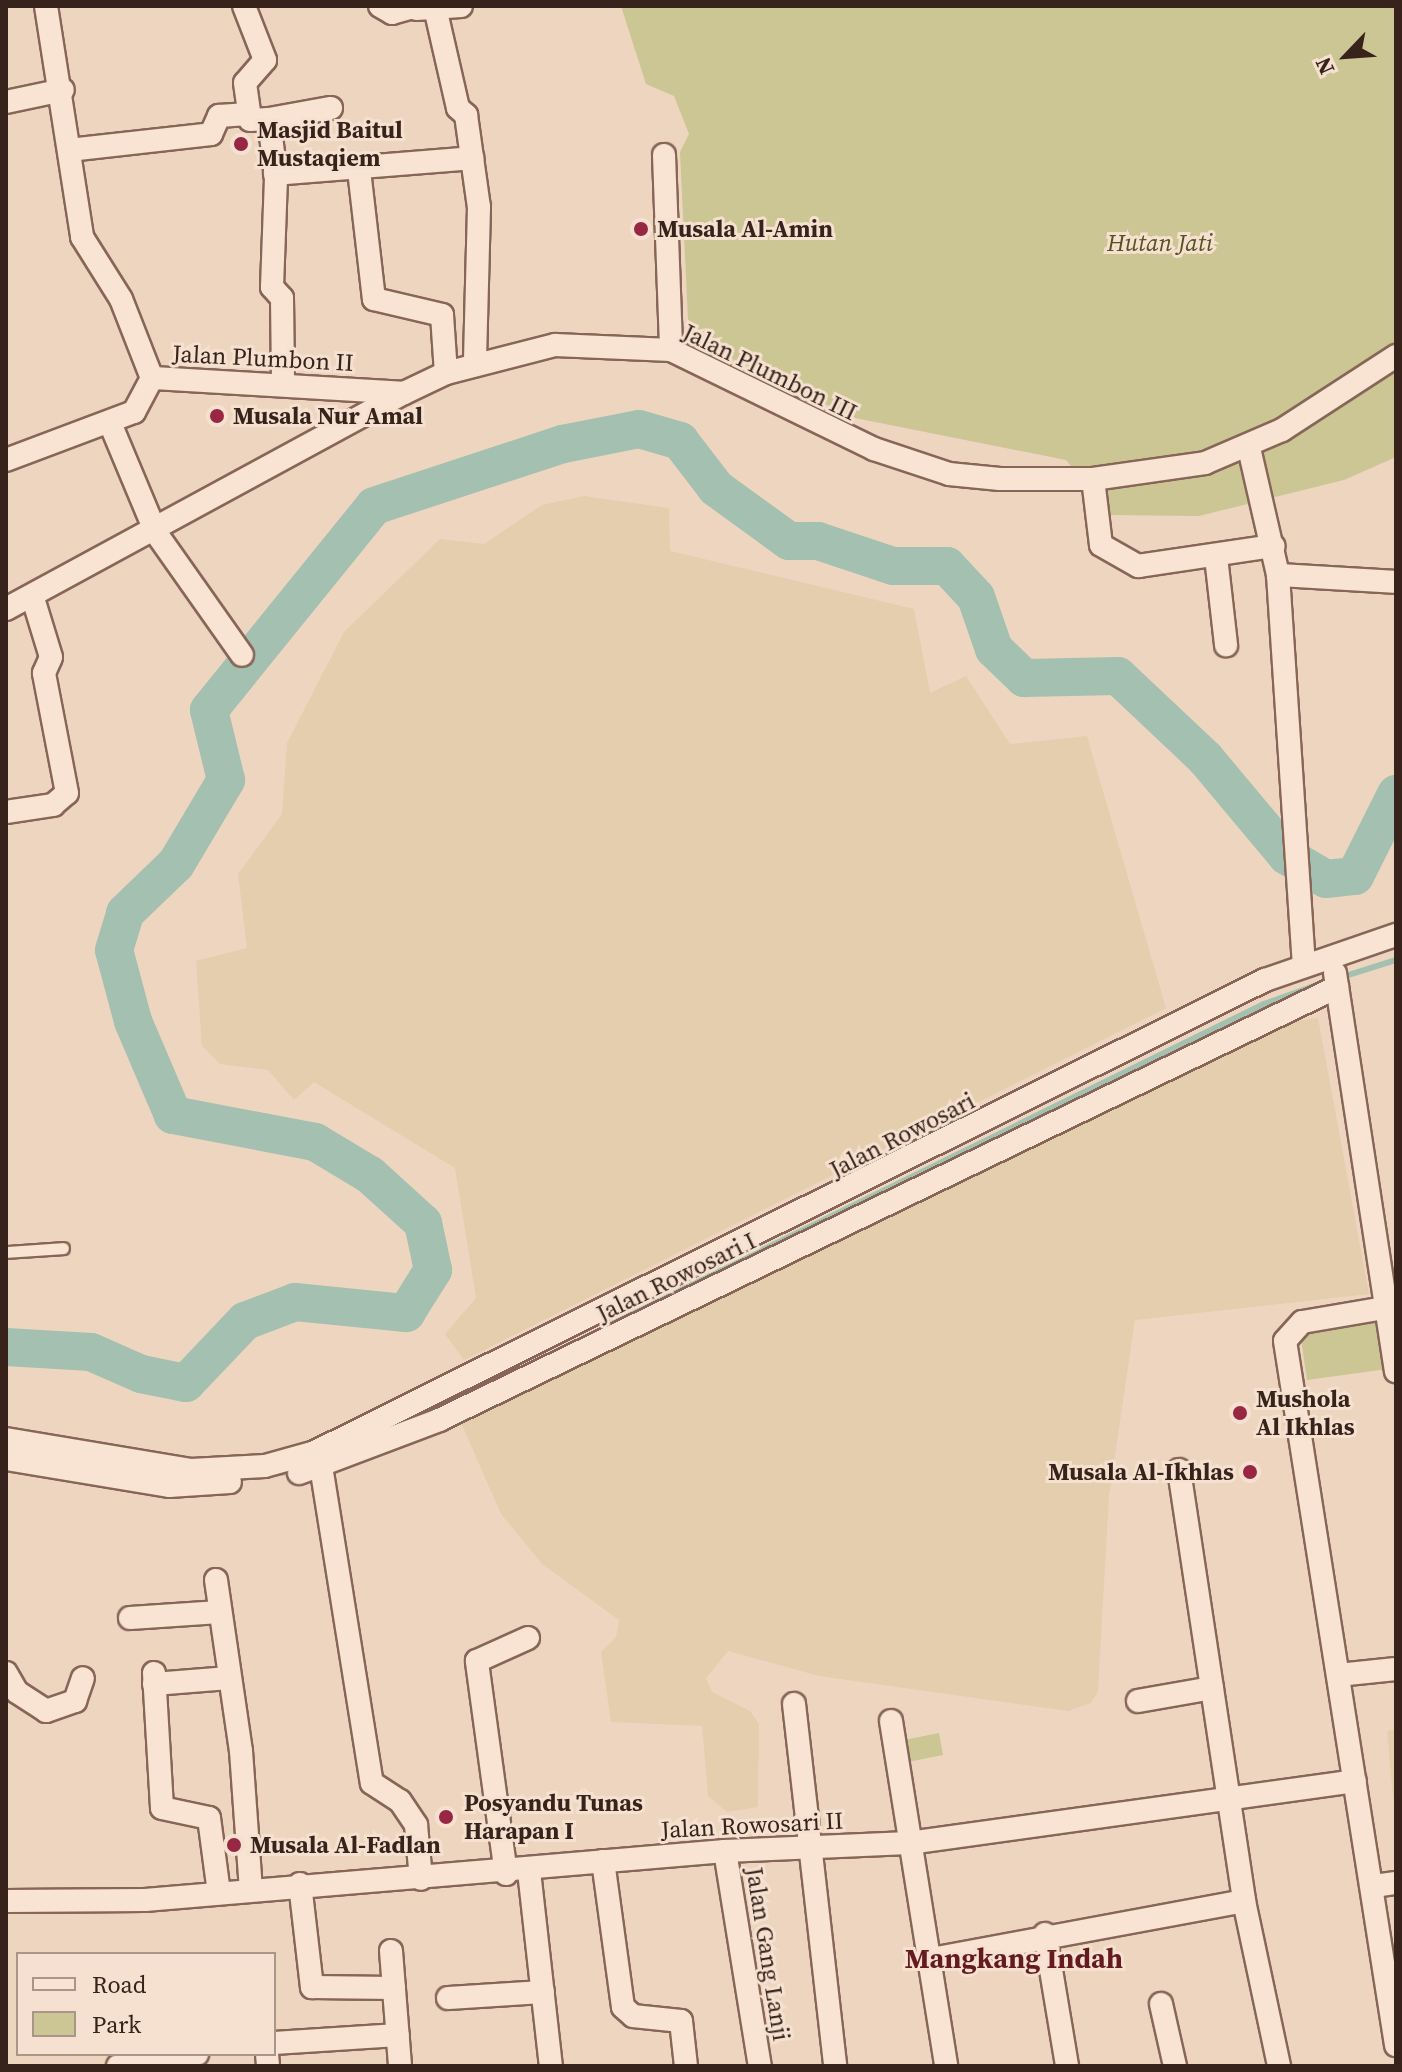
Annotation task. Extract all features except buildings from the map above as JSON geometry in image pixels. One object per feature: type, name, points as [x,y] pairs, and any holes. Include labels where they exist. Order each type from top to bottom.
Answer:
[{"type":"street","points":[[46,6],[63,90],[82,237],[121,299],[152,378]]},
{"type":"street","points":[[244,6],[265,60],[245,80],[275,174],[272,287],[282,298],[283,382]]},
{"type":"street","points":[[380,6],[392,13],[461,6]]},
{"type":"street","points":[[423,9],[472,158],[479,207],[475,365]]},
{"type":"street","points":[[6,102],[63,90]]},
{"type":"street","points":[[69,150],[211,134],[219,116],[259,116],[331,108]]},
{"type":"street","points":[[664,155],[671,350]]},
{"type":"street","points":[[275,174],[359,170],[472,158]]},
{"type":"street","points":[[359,170],[374,299],[442,315],[446,373]]},
{"type":"street","name":"Jalan Plumbon III","points":[[6,609],[156,533],[404,393],[446,373],[555,345],[671,350],[845,437],[949,474],[1093,479],[1163,472],[1249,448],[1396,356]]},
{"type":"street","name":"Jalan Plumbon II","points":[[6,460],[110,423],[140,408],[152,378],[283,382],[404,393]]},
{"type":"street","points":[[110,423],[156,533],[242,655]]},
{"type":"street","points":[[1249,448],[1274,546],[1278,575],[1304,963]]},
{"type":"street","points":[[1093,479],[1096,531],[1112,554],[1138,566],[1216,557],[1274,546]]},
{"type":"street","points":[[1216,557],[1226,645]]},
{"type":"street","points":[[1278,575],[1396,582]]},
{"type":"street","points":[[6,812],[53,805],[67,793],[44,673],[51,657],[33,598]]},
{"type":"street","name":"Jalan Rowosari","points":[[6,1439],[191,1470],[245,1469],[315,1452],[1304,963],[1336,974],[1396,935]]},
{"type":"street","points":[[1336,974],[1391,1307],[1396,1371]]},
{"type":"street","name":"Jalan Rowosari I","points":[[6,1459],[169,1486],[269,1481],[321,1466],[439,1420],[1336,974]]},
{"type":"street","points":[[1391,1307],[1302,1322],[1285,1341],[1355,1781],[1385,1885],[1396,2045]]},
{"type":"street","points":[[321,1466],[372,1783],[400,1801],[416,1825],[421,1879]]},
{"type":"street","points":[[1179,1470],[1244,1901],[1279,2066]]},
{"type":"street","points":[[216,1580],[251,1889]]},
{"type":"street","points":[[130,1618],[220,1612]]},
{"type":"street","points":[[506,1874],[477,1661],[528,1638]]},
{"type":"street","points":[[1338,1675],[1396,1669]]},
{"type":"street","points":[[6,1673],[17,1692],[46,1711],[75,1701],[83,1678]]},
{"type":"street","points":[[219,1893],[209,1818],[162,1808],[154,1678],[229,1678]]},
{"type":"street","points":[[1138,1701],[1212,1688]]},
{"type":"street","points":[[794,1704],[808,1849],[835,2066]]},
{"type":"street","points":[[891,1721],[926,1960],[946,2066]]},
{"type":"street","name":"Jalan Rowosari II","points":[[6,1901],[219,1893],[300,1884],[506,1874],[603,1861],[725,1851],[909,1843],[1231,1802],[1355,1781]]},
{"type":"street","name":"Jalan Gang Lanji","points":[[725,1851],[760,2066]]},
{"type":"street","points":[[603,1861],[623,2007],[633,2016],[681,2021],[686,2066]]},
{"type":"street","points":[[529,1871],[551,2066]]},
{"type":"street","points":[[300,1884],[312,1987],[394,1988]]},
{"type":"street","points":[[926,1960],[1045,1934],[1244,1901]]},
{"type":"street","points":[[1045,1934],[1067,2066]]},
{"type":"street","points":[[391,1951],[400,2066]]},
{"type":"street","points":[[448,1998],[543,1992]]},
{"type":"street","points":[[1161,2004],[1175,2066]]},
{"type":"street","points":[[276,2043],[398,2035]]},
{"type":"street","points":[[118,2066],[184,2056]]},
{"type":"lane","points":[[6,1252],[63,1248]]},
{"type":"shaded area","points":[[584,496],[669,508],[670,551],[914,609],[930,693],[966,676],[1010,744],[1087,736],[1166,1008],[464,1360],[445,1334],[476,1298],[455,1168],[314,1082],[294,1100],[268,1070],[220,1064],[202,1046],[196,961],[247,948],[238,874],[282,814],[287,743],[344,632],[440,539],[484,544],[542,505]]},
{"type":"shaded area","points":[[1318,1018],[1369,1294],[1135,1320],[1109,1496],[1098,1691],[1091,1703],[1068,1711],[819,1676],[728,1651],[706,1678],[712,1692],[750,1711],[759,1724],[758,1807],[727,1812],[708,1796],[702,1726],[611,1722],[601,1652],[616,1637],[619,1620],[542,1564],[501,1514],[455,1409],[1266,1025]]},
{"type":"shaded area","points":[[1396,1729],[1396,1807],[1394,1807],[1387,1731]]},
{"type":"green space","name":"Hutan Jati","points":[[621,6],[1396,6],[1396,457],[1344,480],[1199,516],[1111,515],[1066,460],[845,416],[689,340],[680,152],[689,134],[674,96],[646,84]]},
{"type":"green space","points":[[1380,1316],[1387,1369],[1307,1380],[1299,1326]]},
{"type":"green space","points":[[939,1733],[943,1755],[903,1763],[899,1741]]},
{"type":"waterway","points":[[6,1347],[91,1352],[141,1374],[186,1383],[245,1321],[295,1302],[406,1313],[433,1270],[423,1223],[370,1175],[315,1142],[173,1115],[133,1021],[114,950],[125,913],[176,864],[226,780],[209,710],[374,506],[563,444],[639,429],[680,441],[716,488],[789,541],[818,541],[893,566],[947,566],[976,597],[994,649],[1024,678],[1118,676],[1205,758],[1287,856],[1326,879],[1355,876],[1396,794]]},
{"type":"waterway","points":[[1339,978],[1396,960]]},
{"type":"waterway","points":[[606,1327],[1264,1004],[1317,985]]},
{"type":"waterway","points":[[235,1479],[295,1471]]},
{"type":"place","name":"Masjid Baitul Mustaqiem","points":[[241,144]]},
{"type":"place","name":"Musala Al-Amin","points":[[641,229]]},
{"type":"place","name":"Musala Nur Amal","points":[[217,416]]},
{"type":"place","name":"Mushola Al Ikhlas","points":[[1240,1413]]},
{"type":"place","name":"Musala Al-Ikhlas","points":[[1250,1472]]},
{"type":"place","name":"Posyandu Tunas Harapan I","points":[[446,1817]]},
{"type":"place","name":"Musala Al-Fadlan","points":[[234,1845]]},
{"type":"district","name":"Mangkang Indah","points":[[1014,1958]]}]
